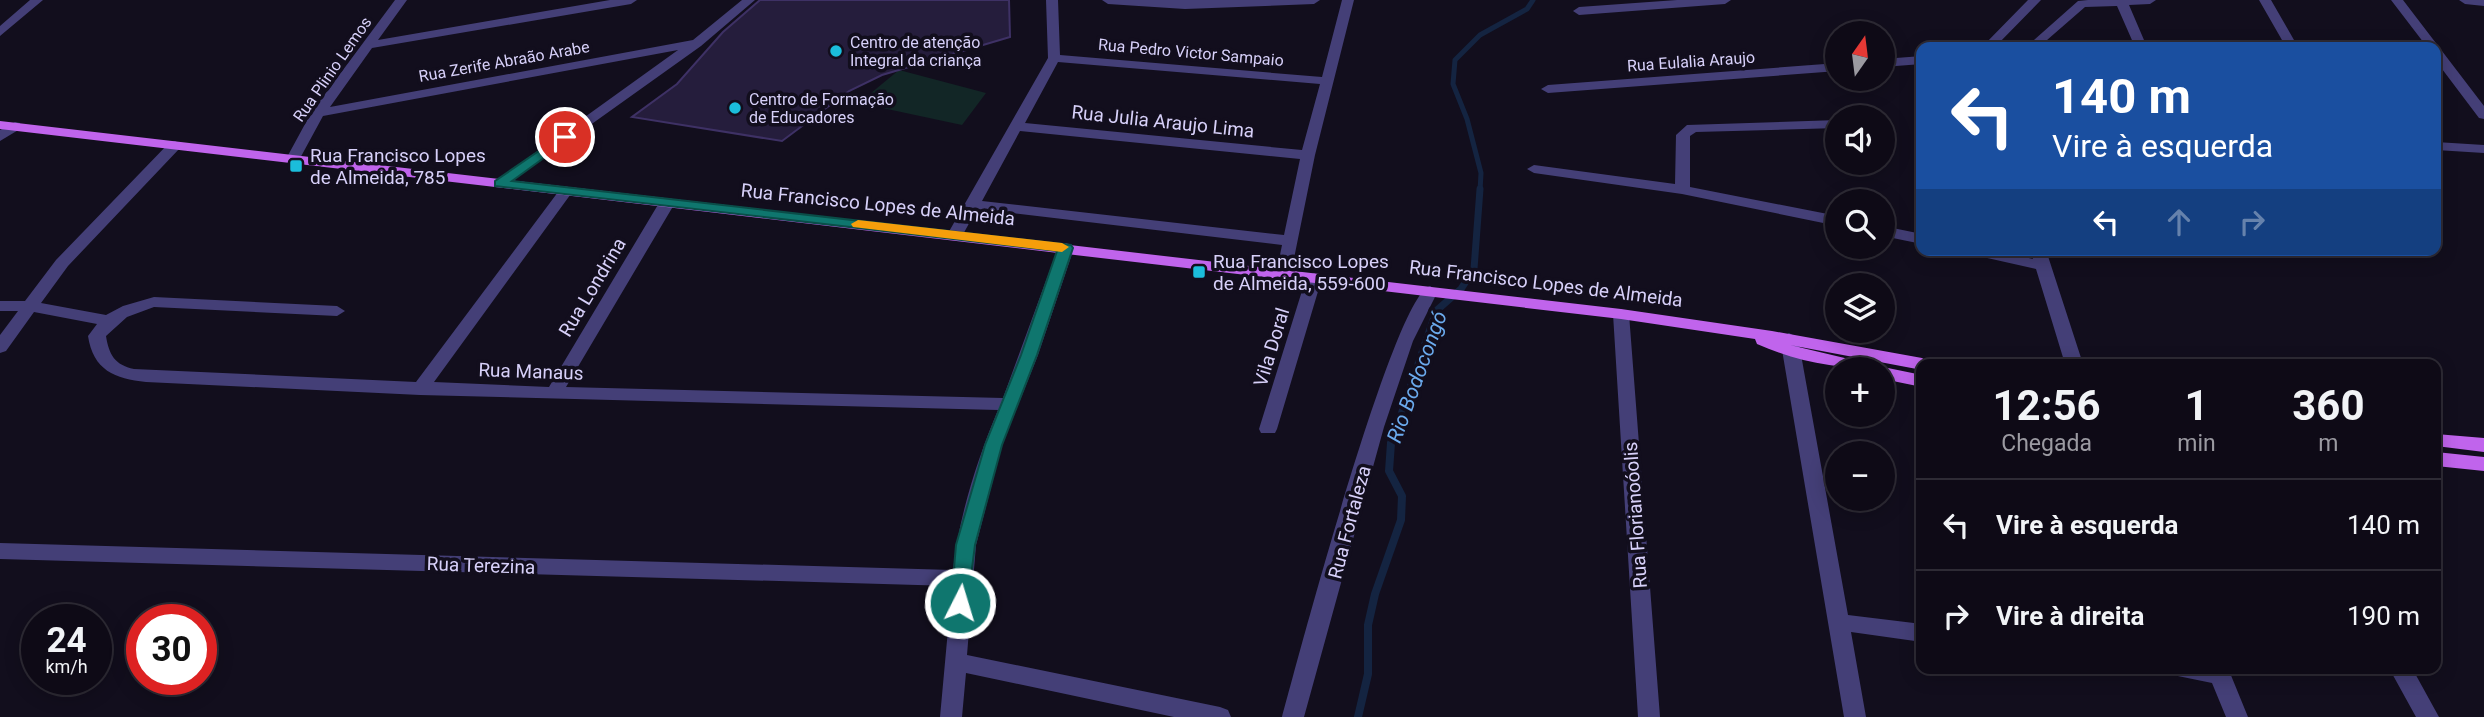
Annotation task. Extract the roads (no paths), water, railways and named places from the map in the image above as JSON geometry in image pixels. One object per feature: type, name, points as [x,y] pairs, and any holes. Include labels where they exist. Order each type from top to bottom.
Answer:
[{"type":"main road","name":"Rua Francisco Lopes de Almeida","points":[[7,125],[1621,314],[1750,335],[1829,357]]},
{"type":"main road","name":"Rua Francisco Lopes de Almeida","points":[[1790,345],[1916,363]]},
{"type":"main road","points":[[1895,375],[1916,380]]},
{"type":"main road","points":[[2441,441],[2484,445]]},
{"type":"main road","points":[[2441,459],[2484,464]]},
{"type":"street","points":[[0,32],[37,0]]},
{"type":"street","name":"Rua Plinio Lemos","points":[[293,159],[318,113],[370,46],[401,0]]},
{"type":"street","points":[[370,46],[631,0]]},
{"type":"street","points":[[500,183],[697,43],[749,0]]},
{"type":"street","points":[[954,235],[1054,58],[1052,0]]},
{"type":"street","points":[[1108,0],[1185,5],[1314,0]]},
{"type":"street","points":[[1284,275],[1308,155],[1348,0]]},
{"type":"street","points":[[1578,10],[1725,0]]},
{"type":"street","points":[[1993,42],[2035,0]]},
{"type":"street","points":[[2037,42],[2079,2],[2150,0]]},
{"type":"street","points":[[2265,0],[2289,42]]},
{"type":"street","points":[[2397,0],[2428,42]]},
{"type":"street","points":[[2465,0],[2484,2]]},
{"type":"street","points":[[2122,2],[2139,42]]},
{"type":"street","name":"Rua Zerife Abraão Arabe","points":[[318,113],[697,43]]},
{"type":"street","name":"Rua Pedro Victor Sampaio","points":[[1054,58],[1326,81]]},
{"type":"street","points":[[2441,59],[2484,115]]},
{"type":"street","points":[[1895,62],[1916,60]]},
{"type":"street","name":"Rua Eulalia Araujo","points":[[1548,89],[1825,68]]},
{"type":"street","points":[[0,137],[7,125]]},
{"type":"street","points":[[1682,190],[1683,135],[1699,127],[1785,128],[1825,125]]},
{"type":"street","name":"Rua Julia Araujo Lima","points":[[1014,126],[1308,155]]},
{"type":"street","points":[[0,347],[62,263],[175,145]]},
{"type":"street","points":[[2441,146],[2484,149]]},
{"type":"street","points":[[1534,170],[1682,190],[1825,218]]},
{"type":"street","points":[[420,389],[566,191]]},
{"type":"street","name":"Rua Londrina","points":[[554,393],[667,203]]},
{"type":"street","points":[[970,204],[1291,241]]},
{"type":"street","points":[[1895,233],[1916,238]]},
{"type":"street","points":[[951,717],[958,662],[962,578],[975,508],[1009,404],[1066,248]]},
{"type":"street","points":[[2040,258],[2072,359]]},
{"type":"street","name":"Vila Doral","points":[[1268,429],[1314,278]]},
{"type":"street","name":"Rua Fortaleza","points":[[1293,717],[1300,702],[1375,427],[1404,341],[1430,291]]},
{"type":"street","points":[[0,306],[29,306],[110,321],[135,306],[154,302],[337,311]]},
{"type":"street","name":"Rua Florianoóolis","points":[[1621,314],[1649,717]]},
{"type":"street","name":"Rua Manaus","points":[[110,321],[97,337],[97,351],[103,362],[115,370],[134,375],[420,389],[1009,404]]},
{"type":"street","points":[[1790,345],[1855,717]]},
{"type":"street","name":"Rua Terezina","points":[[0,551],[962,578]]},
{"type":"street","points":[[1838,622],[1916,632]]},
{"type":"street","points":[[958,662],[1220,717]]},
{"type":"street","points":[[2220,674],[2237,717]]},
{"type":"street","points":[[2403,674],[2428,717]]},
{"type":"waterway","name":"Rio Bodocongó","points":[[1480,191],[1481,173],[1467,119],[1453,84],[1455,60],[1480,35],[1527,9],[1533,0]]},
{"type":"waterway","name":"Rio Bodocongó","points":[[1397,426],[1436,311],[1461,289],[1474,269],[1480,189]]},
{"type":"waterway","name":"Rio Bodocongó","points":[[1358,717],[1368,674],[1368,625],[1375,594],[1401,520],[1402,496],[1389,471],[1391,443],[1397,424]]},
{"type":"place","name":"Centro de atenção Integral da criança","points":[[836,51]]},
{"type":"place","name":"Centro de Formação de Educadores","points":[[735,108]]},
{"type":"place","name":"Rua Francisco Lopes de Almeida, 785","points":[[296,166]]},
{"type":"place","name":"Rua Francisco Lopes de Almeida, 559-600","points":[[1199,272]]}]
